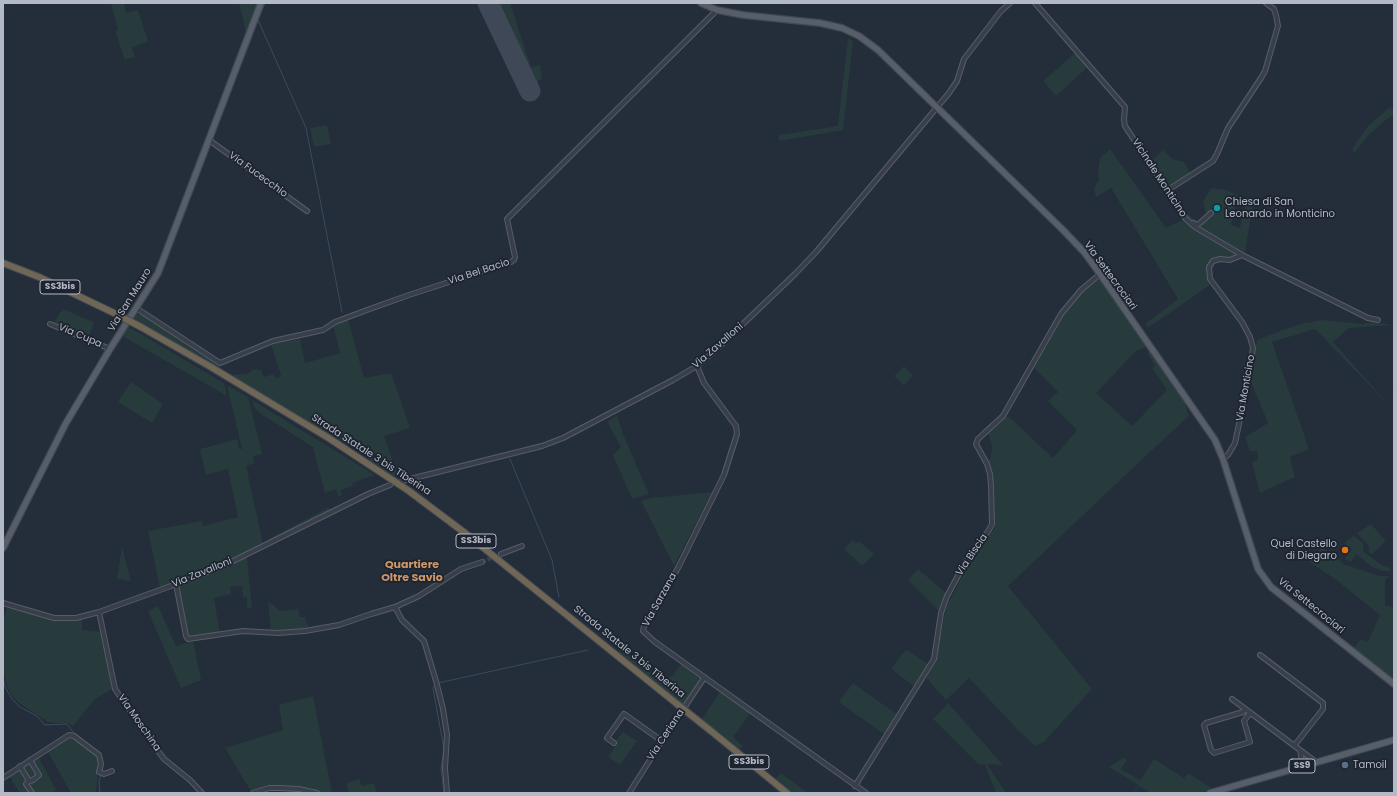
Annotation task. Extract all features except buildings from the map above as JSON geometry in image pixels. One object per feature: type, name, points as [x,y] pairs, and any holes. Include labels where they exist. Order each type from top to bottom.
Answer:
[{"type":"highway","name":"Strada Statale 3 bis Tiberina","points":[[3,263],[52,284],[140,329],[210,368],[355,459],[424,506],[463,535],[676,705],[780,793]]},
{"type":"highway","name":"Strada Statale 3 bis Tiberina","points":[[3,267],[115,316]]},
{"type":"highway","name":"Strada Statale 3 bis Tiberina","points":[[709,733],[787,793]]},
{"type":"main road","name":"Via San Mauro","points":[[3,548],[66,423],[158,273],[261,3]]},
{"type":"main road","name":"Via Settecrociari","points":[[701,3],[717,10],[743,15],[820,23],[842,28],[859,36],[878,50],[937,106],[1062,229],[1084,252],[1100,274],[1215,440],[1223,459],[1258,569],[1271,587],[1394,684]]},
{"type":"main road","name":"SS9","points":[[1210,793],[1394,740]]},
{"type":"street","name":"Via Zavalloni","points":[[402,481],[542,446],[563,438],[697,366],[720,346],[816,252],[956,83],[964,59],[1001,11],[1010,3]]},
{"type":"street","name":"Vicinale Monticino","points":[[1035,3],[1126,107],[1124,120],[1125,126],[1185,218],[1195,228],[1242,255],[1368,318],[1378,320]]},
{"type":"street","points":[[1168,190],[1213,161],[1228,128],[1261,78],[1278,26],[1274,9],[1266,3]]},
{"type":"street","name":"Via Bel Bacio","points":[[136,308],[220,363],[273,341],[323,330],[335,322],[409,294],[514,260],[515,257],[507,219],[717,10]]},
{"type":"street","name":"Via Fucecchio","points":[[209,140],[307,211]]},
{"type":"street","points":[[1185,218],[1197,225],[1211,213]]},
{"type":"street","name":"Via Monticino","points":[[1223,459],[1228,455],[1235,443],[1253,348],[1250,337],[1242,322],[1210,279],[1209,267],[1213,261],[1220,259],[1230,260],[1242,255]]},
{"type":"street","name":"Via Biscia","points":[[855,786],[934,659],[941,613],[947,596],[966,561],[992,524],[990,474],[987,464],[976,444],[978,439],[1003,416],[1061,314],[1081,290],[1100,274]]},
{"type":"street","name":"Via Cupa","points":[[50,324],[110,349]]},
{"type":"street","name":"Via Sarzana","points":[[697,366],[704,383],[736,426],[737,434],[724,475],[678,568],[642,631],[704,678],[866,793]]},
{"type":"street","name":"Via Zavalloni","points":[[3,603],[54,618],[76,618],[99,612],[225,565],[368,494],[390,485]]},
{"type":"street","points":[[500,554],[522,546]]},
{"type":"street","points":[[176,584],[186,636],[188,639],[243,631],[278,633],[326,628],[395,607],[419,596],[466,566],[482,562]]},
{"type":"street","points":[[395,607],[402,620],[424,641],[437,683],[447,735],[445,768],[447,793]]},
{"type":"street","name":"Via Moschina","points":[[99,612],[115,689],[164,759],[190,780],[202,793]]},
{"type":"street","points":[[1260,654],[1322,703],[1323,709],[1294,746]]},
{"type":"street","name":"Via Ceriana","points":[[629,793],[704,678]]},
{"type":"street","points":[[1232,699],[1316,762]]},
{"type":"street","points":[[1245,709],[1243,712],[1206,722],[1204,725],[1211,750],[1214,753],[1250,742],[1244,721],[1250,713]]},
{"type":"street","points":[[614,743],[607,738],[624,714],[662,741]]},
{"type":"street","points":[[3,778],[69,735],[74,736],[99,754],[102,773],[112,771]]},
{"type":"street","points":[[1300,751],[1302,759],[1306,765]]},
{"type":"street","points":[[1306,765],[1307,756]]},
{"type":"street","points":[[30,760],[39,775],[26,784],[32,793]]},
{"type":"street","points":[[20,766],[29,781]]},
{"type":"street","points":[[253,793],[269,788],[299,789],[317,793]]},
{"type":"street","points":[[1225,789],[1230,793]]},
{"type":"shaded area","points":[[124,3],[126,13],[138,10],[148,41],[132,48],[135,57],[125,60],[115,31],[118,30],[111,4]]},
{"type":"shaded area","points":[[239,3],[258,3],[246,33]]},
{"type":"shaded area","points":[[493,3],[510,3],[531,67],[540,65],[542,78],[536,83],[536,87],[533,90]]},
{"type":"shaded area","points":[[848,38],[853,41],[843,130],[779,141],[779,135],[838,126]]},
{"type":"shaded area","points":[[1076,52],[1089,66],[1056,96],[1043,81]]},
{"type":"shaded area","points":[[1391,106],[1392,110],[1394,109],[1394,115],[1384,121],[1368,136],[1354,153],[1352,149],[1368,126]]},
{"type":"shaded area","points":[[327,125],[331,144],[314,147],[310,128]]},
{"type":"shaded area","points":[[1110,149],[1166,228],[1184,219],[1205,236],[1239,254],[1230,258],[1212,259],[1208,278],[1210,285],[1148,328],[1145,324],[1178,299],[1111,188],[1096,197],[1094,189],[1099,181],[1098,171],[1100,158]]},
{"type":"shaded area","points":[[1163,150],[1172,159],[1184,162],[1191,174],[1169,191],[1149,163]]},
{"type":"shaded area","points":[[1211,188],[1226,190],[1238,195],[1231,225],[1240,228],[1246,199],[1253,202],[1245,253],[1236,250],[1201,229],[1181,210],[1199,222],[1206,213],[1203,202]]},
{"type":"shaded area","points":[[1097,280],[1101,281],[1147,347],[1138,349],[1096,393],[1132,426],[1167,390],[1152,368],[1155,366],[1147,353],[1150,352],[1185,404],[1189,416],[1008,586],[1092,689],[1044,742],[1035,746],[969,678],[946,700],[926,678],[935,662],[946,608],[969,563],[995,528],[994,489],[991,468],[988,461],[991,456],[992,445],[988,434],[1008,416],[1053,458],[1077,430],[1048,401],[1058,392],[1034,368],[1068,307],[1083,291]]},
{"type":"shaded area","points":[[63,309],[94,323],[88,338],[54,324]]},
{"type":"shaded area","points":[[142,314],[219,364],[221,370],[172,342],[167,337],[132,320],[136,315]]},
{"type":"shaded area","points":[[348,319],[364,378],[391,373],[410,428],[384,436],[399,478],[398,480],[351,447],[341,443],[232,377],[233,375],[250,373],[253,369],[261,370],[264,377],[274,374],[276,378],[281,376],[271,344],[300,339],[305,363],[340,353],[333,325]]},
{"type":"shaded area","points":[[1323,320],[1363,324],[1373,322],[1394,325],[1349,328],[1333,342],[1383,398],[1394,390],[1383,399],[1315,329],[1272,342],[1309,449],[1290,457],[1295,477],[1260,493],[1252,462],[1258,459],[1257,451],[1250,451],[1245,437],[1268,423],[1251,382],[1257,340],[1304,323]]},
{"type":"shaded area","points":[[127,326],[224,383],[227,396],[122,336]]},
{"type":"shaded area","points":[[904,366],[913,375],[904,386],[894,376]]},
{"type":"shaded area","points":[[131,382],[163,404],[152,423],[118,402]]},
{"type":"shaded area","points":[[227,385],[248,397],[262,454],[253,456],[255,463],[246,466],[263,544],[213,567],[160,588],[148,531],[202,521],[203,526],[238,517],[228,469],[206,475],[200,449],[237,439],[239,449],[242,449]]},
{"type":"shaded area","points":[[252,400],[375,475],[352,483],[353,486],[341,490],[342,495],[338,497],[336,489],[325,493],[313,447],[261,414],[255,409]]},
{"type":"shaded area","points":[[617,415],[623,434],[649,494],[632,499],[613,455],[621,447],[607,422]]},
{"type":"shaded area","points":[[712,492],[674,566],[641,501],[651,498]]},
{"type":"shaded area","points":[[329,507],[330,511],[267,543],[267,540]]},
{"type":"shaded area","points":[[1371,524],[1386,541],[1372,554],[1368,552],[1370,548],[1357,533]]},
{"type":"shaded area","points":[[1354,536],[1363,543],[1363,551],[1380,564],[1390,568],[1390,571],[1382,571],[1371,566],[1356,554],[1351,562],[1345,559],[1352,549],[1344,544],[1347,540]]},
{"type":"shaded area","points":[[853,540],[856,543],[859,541],[874,554],[862,566],[844,549]]},
{"type":"shaded area","points":[[122,547],[128,569],[131,581],[117,579]]},
{"type":"shaded area","points":[[1322,547],[1344,564],[1379,576],[1390,576],[1385,580],[1385,606],[1394,607],[1394,682],[1353,649],[1361,639],[1368,642],[1380,615],[1335,579],[1308,561]]},
{"type":"shaded area","points":[[247,557],[252,608],[247,609],[247,597],[243,597],[242,586],[230,587],[231,594],[214,598],[220,634],[188,639],[177,585]]},
{"type":"shaded area","points":[[918,569],[946,593],[940,612],[908,580]]},
{"type":"shaded area","points":[[268,601],[280,611],[298,609],[300,617],[305,617],[309,629],[271,632]]},
{"type":"shaded area","points":[[7,606],[51,619],[82,619],[82,630],[102,632],[114,688],[95,699],[73,726],[68,723],[48,722],[19,703],[11,695],[3,669],[3,620]]},
{"type":"shaded area","points":[[158,606],[176,646],[193,641],[201,680],[181,688],[148,611]]},
{"type":"shaded area","points":[[622,648],[665,683],[670,676],[672,677],[682,663],[702,677],[684,706],[618,653]]},
{"type":"shaded area","points":[[906,649],[928,664],[915,687],[891,669]]},
{"type":"shaded area","points":[[853,683],[898,715],[885,735],[839,702]]},
{"type":"shaded area","points":[[721,690],[751,712],[733,737],[743,746],[739,751],[701,721]]},
{"type":"shaded area","points":[[313,696],[332,793],[295,793],[293,790],[269,789],[252,793],[225,748],[283,730],[279,705]]},
{"type":"shaded area","points":[[948,703],[1003,765],[987,764],[1006,793],[996,793],[985,764],[978,764],[933,719]]},
{"type":"shaded area","points":[[623,732],[637,741],[620,765],[608,757],[617,744],[615,742]]},
{"type":"shaded area","points":[[73,737],[93,752],[99,761],[96,793],[71,793],[48,752],[68,738]]},
{"type":"shaded area","points":[[1124,757],[1127,760],[1121,769],[1140,780],[1154,759],[1184,778],[1188,773],[1213,789],[1201,793],[1151,793],[1139,786],[1133,793],[1138,785],[1109,767]]},
{"type":"shaded area","points":[[39,758],[56,790],[50,793],[20,793],[9,776]]},
{"type":"shaded area","points":[[781,773],[808,793],[792,793],[774,780]]},
{"type":"shaded area","points":[[359,779],[362,786],[374,783],[377,793],[349,793],[346,783]]},
{"type":"waterway","points":[[265,3],[258,20],[306,128],[342,312]]},
{"type":"waterway","points":[[510,459],[552,560],[559,597]]},
{"type":"waterway","points":[[438,683],[588,650]]},
{"type":"waterway","points":[[3,676],[5,687],[12,699],[20,707],[37,716],[45,725],[67,724],[73,732],[101,754]]},
{"type":"waterway","points":[[435,684],[433,688],[444,749],[441,768],[444,793]]},
{"type":"waterway","points":[[102,772],[103,765]]},
{"type":"waterway","points":[[100,793],[99,781],[101,775]]},
{"type":"runway","points":[[488,3],[530,91]]},
{"type":"tunnel","points":[[482,562],[501,554]]},
{"type":"place","name":"Chiesa di San Leonardo in Monticino","points":[[1217,208]]},
{"type":"place","name":"Quel Castello di Diegaro","points":[[1345,550]]},
{"type":"place","name":"Tamoil","points":[[1345,765]]},
{"type":"district","name":"Quartiere Oltre Savio","points":[[412,571]]}]
